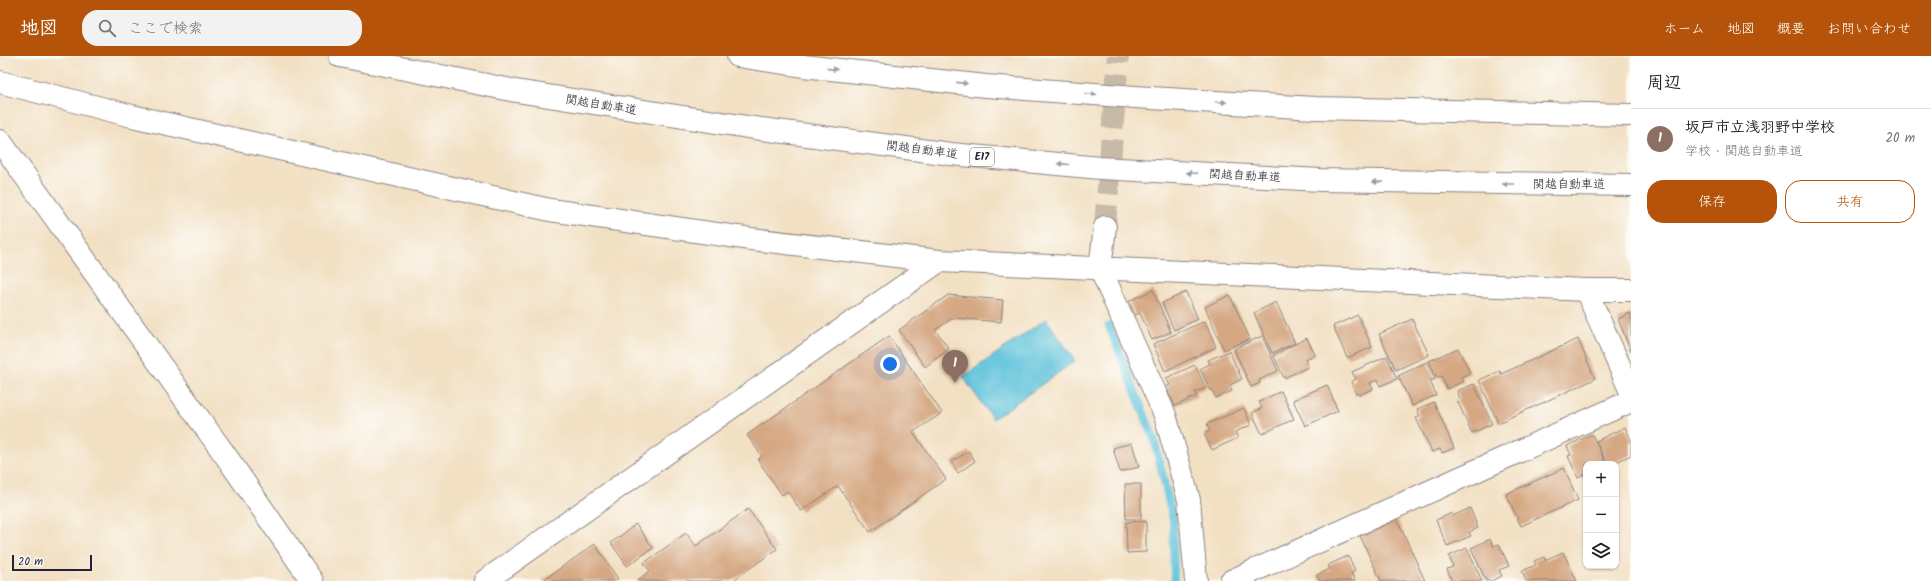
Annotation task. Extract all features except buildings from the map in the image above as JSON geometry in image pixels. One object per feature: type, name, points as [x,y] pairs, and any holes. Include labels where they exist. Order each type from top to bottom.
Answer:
[{"type":"main road","name":"関越自動車道","points":[[340,56],[516,91],[754,128],[951,154],[1100,168],[1321,180],[1631,185]]},
{"type":"main road","points":[[738,56],[803,66],[986,86],[1135,97],[1315,108],[1631,115]]},
{"type":"main road","points":[[0,82],[132,116],[550,210],[750,239],[939,262],[1586,290],[1631,290]]},
{"type":"main road","points":[[0,141],[228,459],[312,581]]},
{"type":"main road","points":[[1105,227],[1100,268],[1165,415],[1189,500],[1196,581]]},
{"type":"main road","points":[[485,581],[939,262]]},
{"type":"main road","points":[[1586,290],[1631,392]]},
{"type":"main road","points":[[1231,581],[1631,401]]},
{"type":"water","points":[[1046,319],[1075,361],[993,419],[963,377]]},
{"type":"waterway","points":[[1109,326],[1154,439],[1173,519],[1174,581]]},
{"type":"tunnel","points":[[1105,227],[1118,56]]},
{"type":"place","name":"坂戸市立浅羽野中学校","points":[[955,383]]}]
